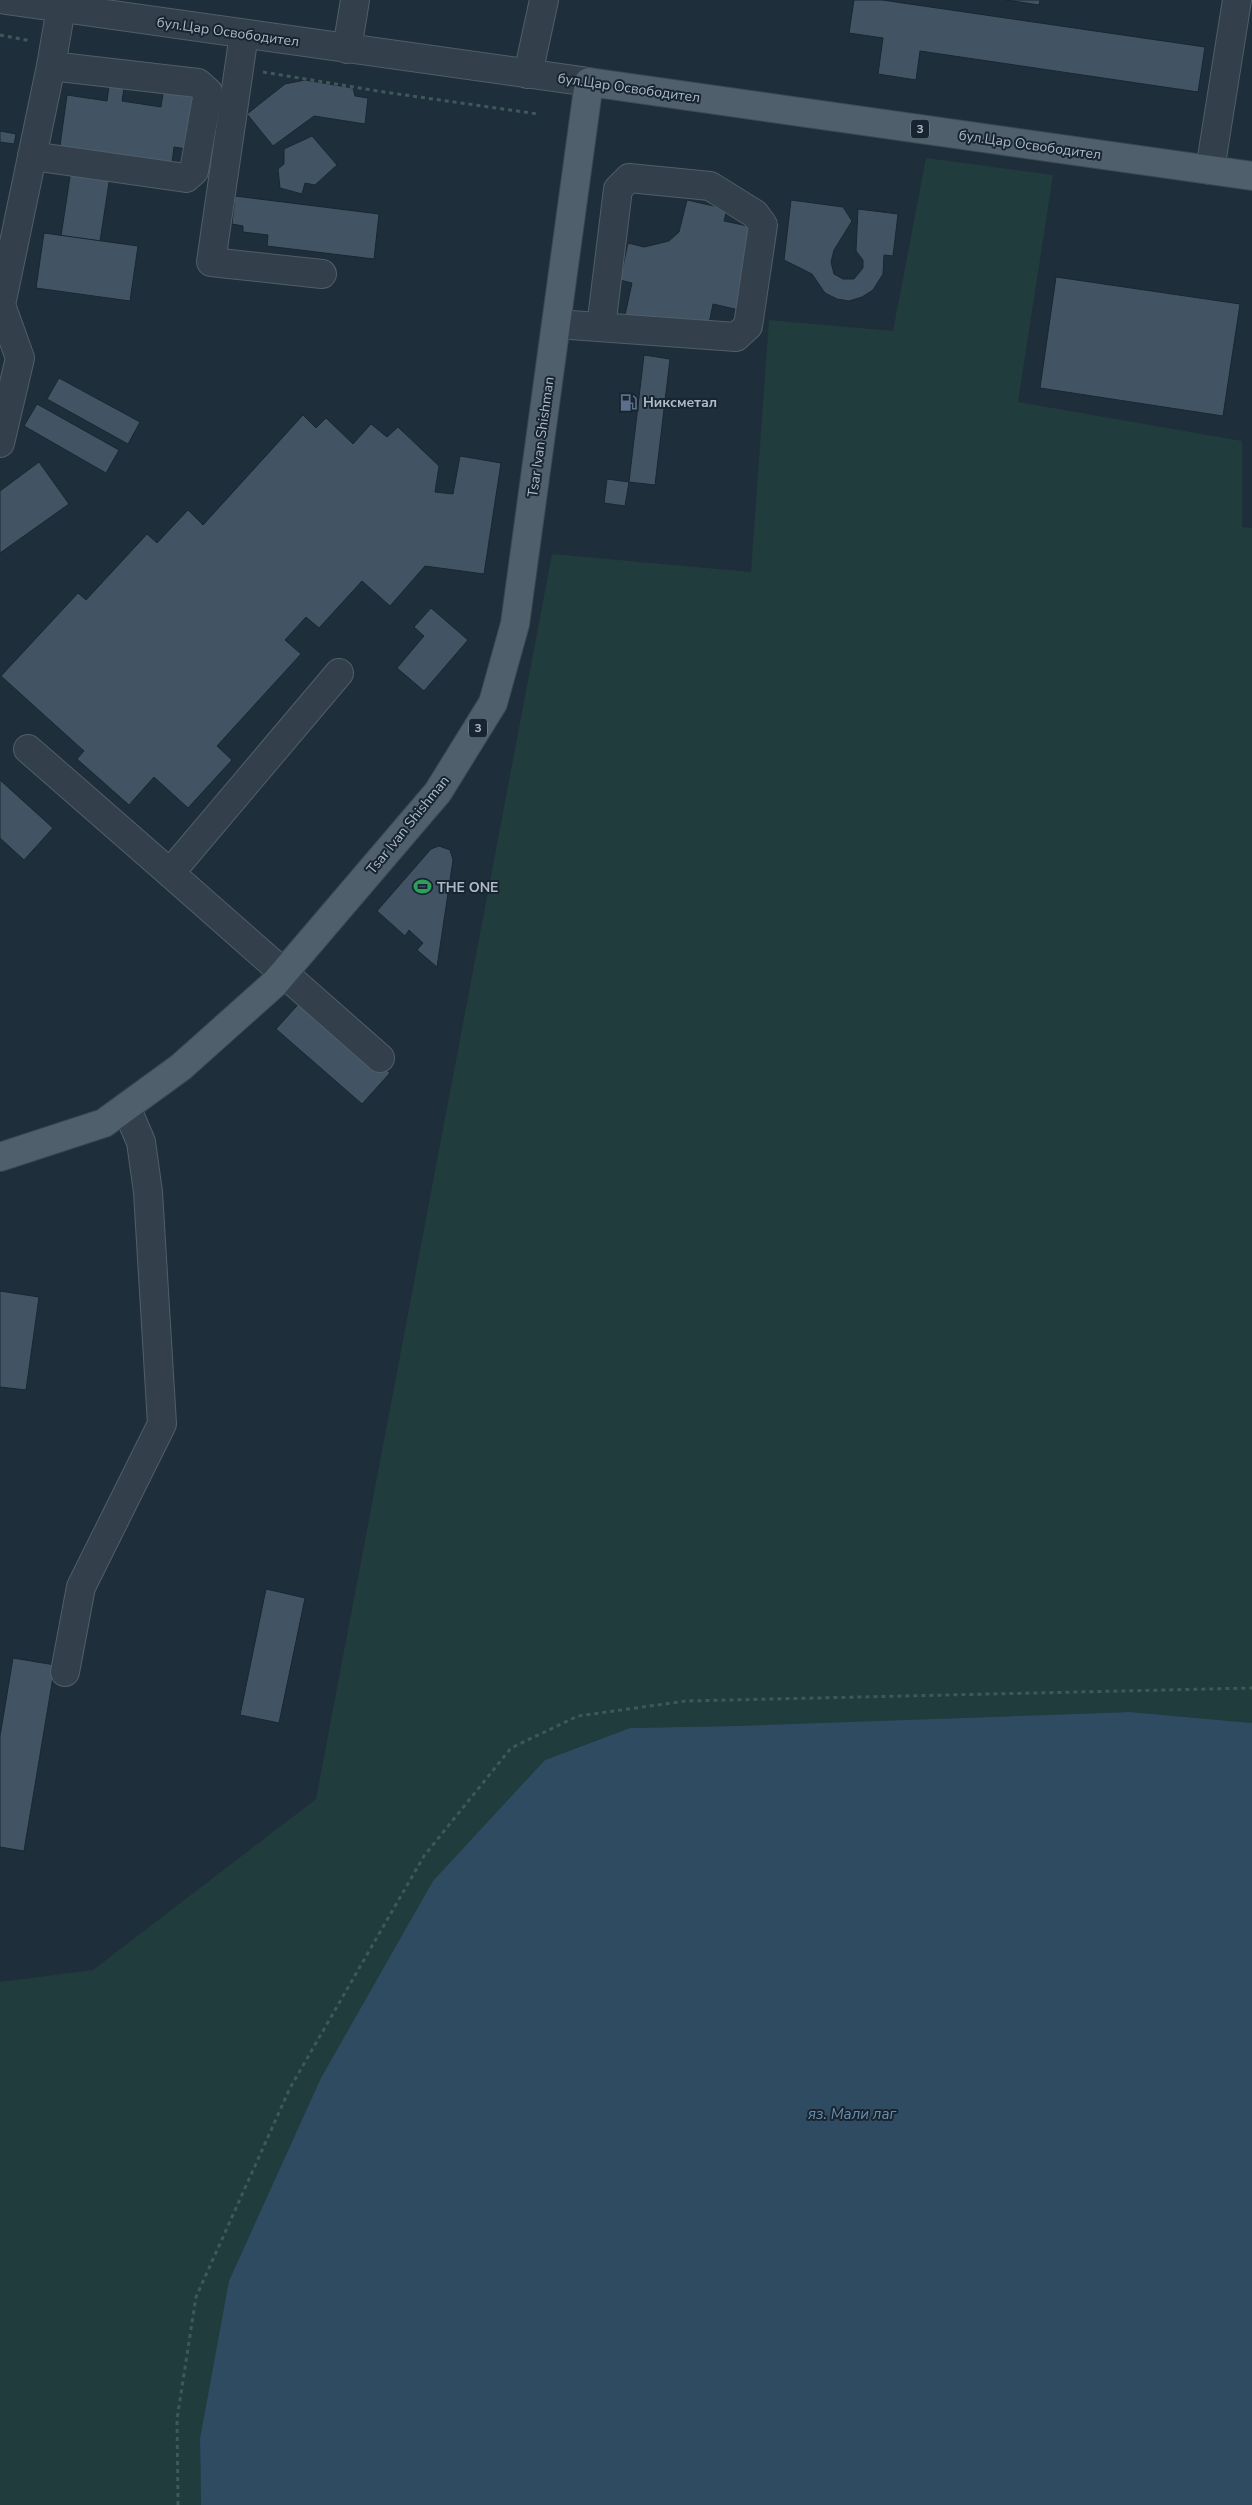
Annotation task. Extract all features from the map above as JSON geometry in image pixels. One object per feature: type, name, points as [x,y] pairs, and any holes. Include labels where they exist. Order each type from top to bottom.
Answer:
[{"type":"main road","name":"бул.Цар Освободител","points":[[589,82],[1252,176]]},
{"type":"main road","name":"Tsar Ivan Shishman","points":[[0,1157],[104,1123],[181,1067],[285,972],[438,792],[493,703],[515,624],[589,82]]},
{"type":"street","name":"бул.Цар Освободител","points":[[6,0],[589,82]]},
{"type":"street","points":[[346,49],[355,0]]},
{"type":"street","points":[[528,74],[544,0]]},
{"type":"street","points":[[1210,170],[1237,0]]},
{"type":"street","points":[[0,443],[20,358],[2,305],[32,156],[46,54],[61,8]]},
{"type":"street","points":[[244,34],[211,262],[322,274]]},
{"type":"street","points":[[32,156],[186,178],[194,171],[208,92],[198,83],[46,54]]},
{"type":"street","points":[[557,324],[736,337],[748,326],[763,225],[755,214],[710,186],[629,178],[618,189],[601,327]]},
{"type":"street","points":[[170,873],[339,673]]},
{"type":"street","points":[[28,749],[285,972],[380,1058]]},
{"type":"street","points":[[65,1672],[81,1588],[162,1424],[148,1192],[141,1142],[126,1107]]},
{"type":"path","points":[[0,35],[46,54]]},
{"type":"path","points":[[256,71],[538,114]]},
{"type":"path","points":[[178,2505],[177,2419],[196,2297],[295,2079],[424,1856],[511,1748],[578,1716],[686,1701],[1252,1688]]},
{"type":"green space","points":[[926,158],[1053,175],[1018,402],[1242,441],[1242,527],[1252,528],[1252,1723],[1130,1712],[630,1728],[545,1760],[200,2439],[201,2505],[0,2505],[0,1982],[93,1970],[316,1799],[552,554],[751,572],[769,320],[893,331]]},
{"type":"water","name":"яз. Мали лаг","points":[[1130,1712],[1252,1723],[1252,2505],[201,2505],[200,2439],[229,2281],[321,2078],[433,1881],[545,1760],[630,1728]]},
{"type":"building","points":[[854,0],[882,0],[1205,47],[1198,92],[920,51],[916,80],[878,74],[883,38],[849,33]]},
{"type":"building","points":[[1006,0],[1040,0],[1039,5]]},
{"type":"building","points":[[305,80],[353,88],[355,96],[368,98],[365,124],[314,116],[273,146],[247,114],[285,84]]},
{"type":"building","points":[[109,86],[124,88],[122,101],[161,107],[164,87],[201,93],[192,150],[174,147],[172,163],[60,146],[67,95],[107,101]]},
{"type":"building","points":[[0,131],[16,134],[14,144],[0,142]]},
{"type":"building","points":[[312,136],[337,165],[315,185],[305,183],[302,194],[280,188],[278,169],[284,164],[284,149]]},
{"type":"building","points":[[71,170],[110,176],[100,241],[61,236]]},
{"type":"building","points":[[235,196],[379,214],[374,259],[267,246],[268,235],[243,232],[243,226],[232,224]]},
{"type":"building","points":[[687,200],[727,209],[724,221],[757,228],[739,310],[713,304],[707,333],[625,315],[632,283],[620,280],[628,243],[644,247],[669,241],[679,232]]},
{"type":"building","points":[[791,200],[843,207],[852,221],[834,250],[831,262],[834,274],[843,279],[854,279],[863,268],[863,260],[856,251],[858,209],[898,214],[893,256],[884,255],[883,274],[873,290],[862,297],[849,301],[837,299],[825,293],[812,274],[784,260]]},
{"type":"building","points":[[44,233],[138,246],[130,301],[36,288]]},
{"type":"building","points":[[1056,277],[1240,304],[1223,416],[1040,388]]},
{"type":"building","points":[[644,355],[670,359],[655,485],[629,482]]},
{"type":"building","points":[[59,378],[140,422],[128,444],[47,399]]},
{"type":"building","points":[[37,404],[119,450],[106,473],[24,426]]},
{"type":"building","points":[[303,415],[316,428],[326,418],[353,444],[371,424],[387,437],[398,427],[439,466],[435,492],[453,494],[460,456],[501,463],[484,574],[425,566],[390,606],[362,581],[319,628],[306,617],[285,640],[301,654],[217,746],[232,760],[188,808],[154,777],[129,805],[77,759],[84,751],[1,676],[78,593],[86,600],[147,534],[157,543],[188,510],[203,525]]},
{"type":"building","points":[[39,462],[69,504],[0,553],[0,491]]},
{"type":"building","points":[[607,479],[629,482],[625,506],[604,503]]},
{"type":"building","points":[[431,608],[468,640],[424,691],[397,668],[424,636],[414,627]]},
{"type":"building","points":[[0,780],[53,828],[24,860],[0,838]]},
{"type":"building","name":"THE ONE","points":[[439,846],[450,850],[453,860],[437,967],[417,950],[423,943],[409,930],[405,936],[377,911],[431,849]]},
{"type":"building","points":[[304,998],[390,1073],[362,1104],[276,1029]]},
{"type":"building","points":[[0,1291],[39,1297],[26,1390],[0,1387]]},
{"type":"building","points":[[266,1589],[305,1598],[279,1723],[240,1715]]},
{"type":"building","points":[[13,1658],[55,1665],[24,1851],[0,1847],[0,1736]]},
{"type":"place","name":"Никсметал","points":[[629,402]]},
{"type":"place","name":"THE ONE","points":[[423,887]]}]
